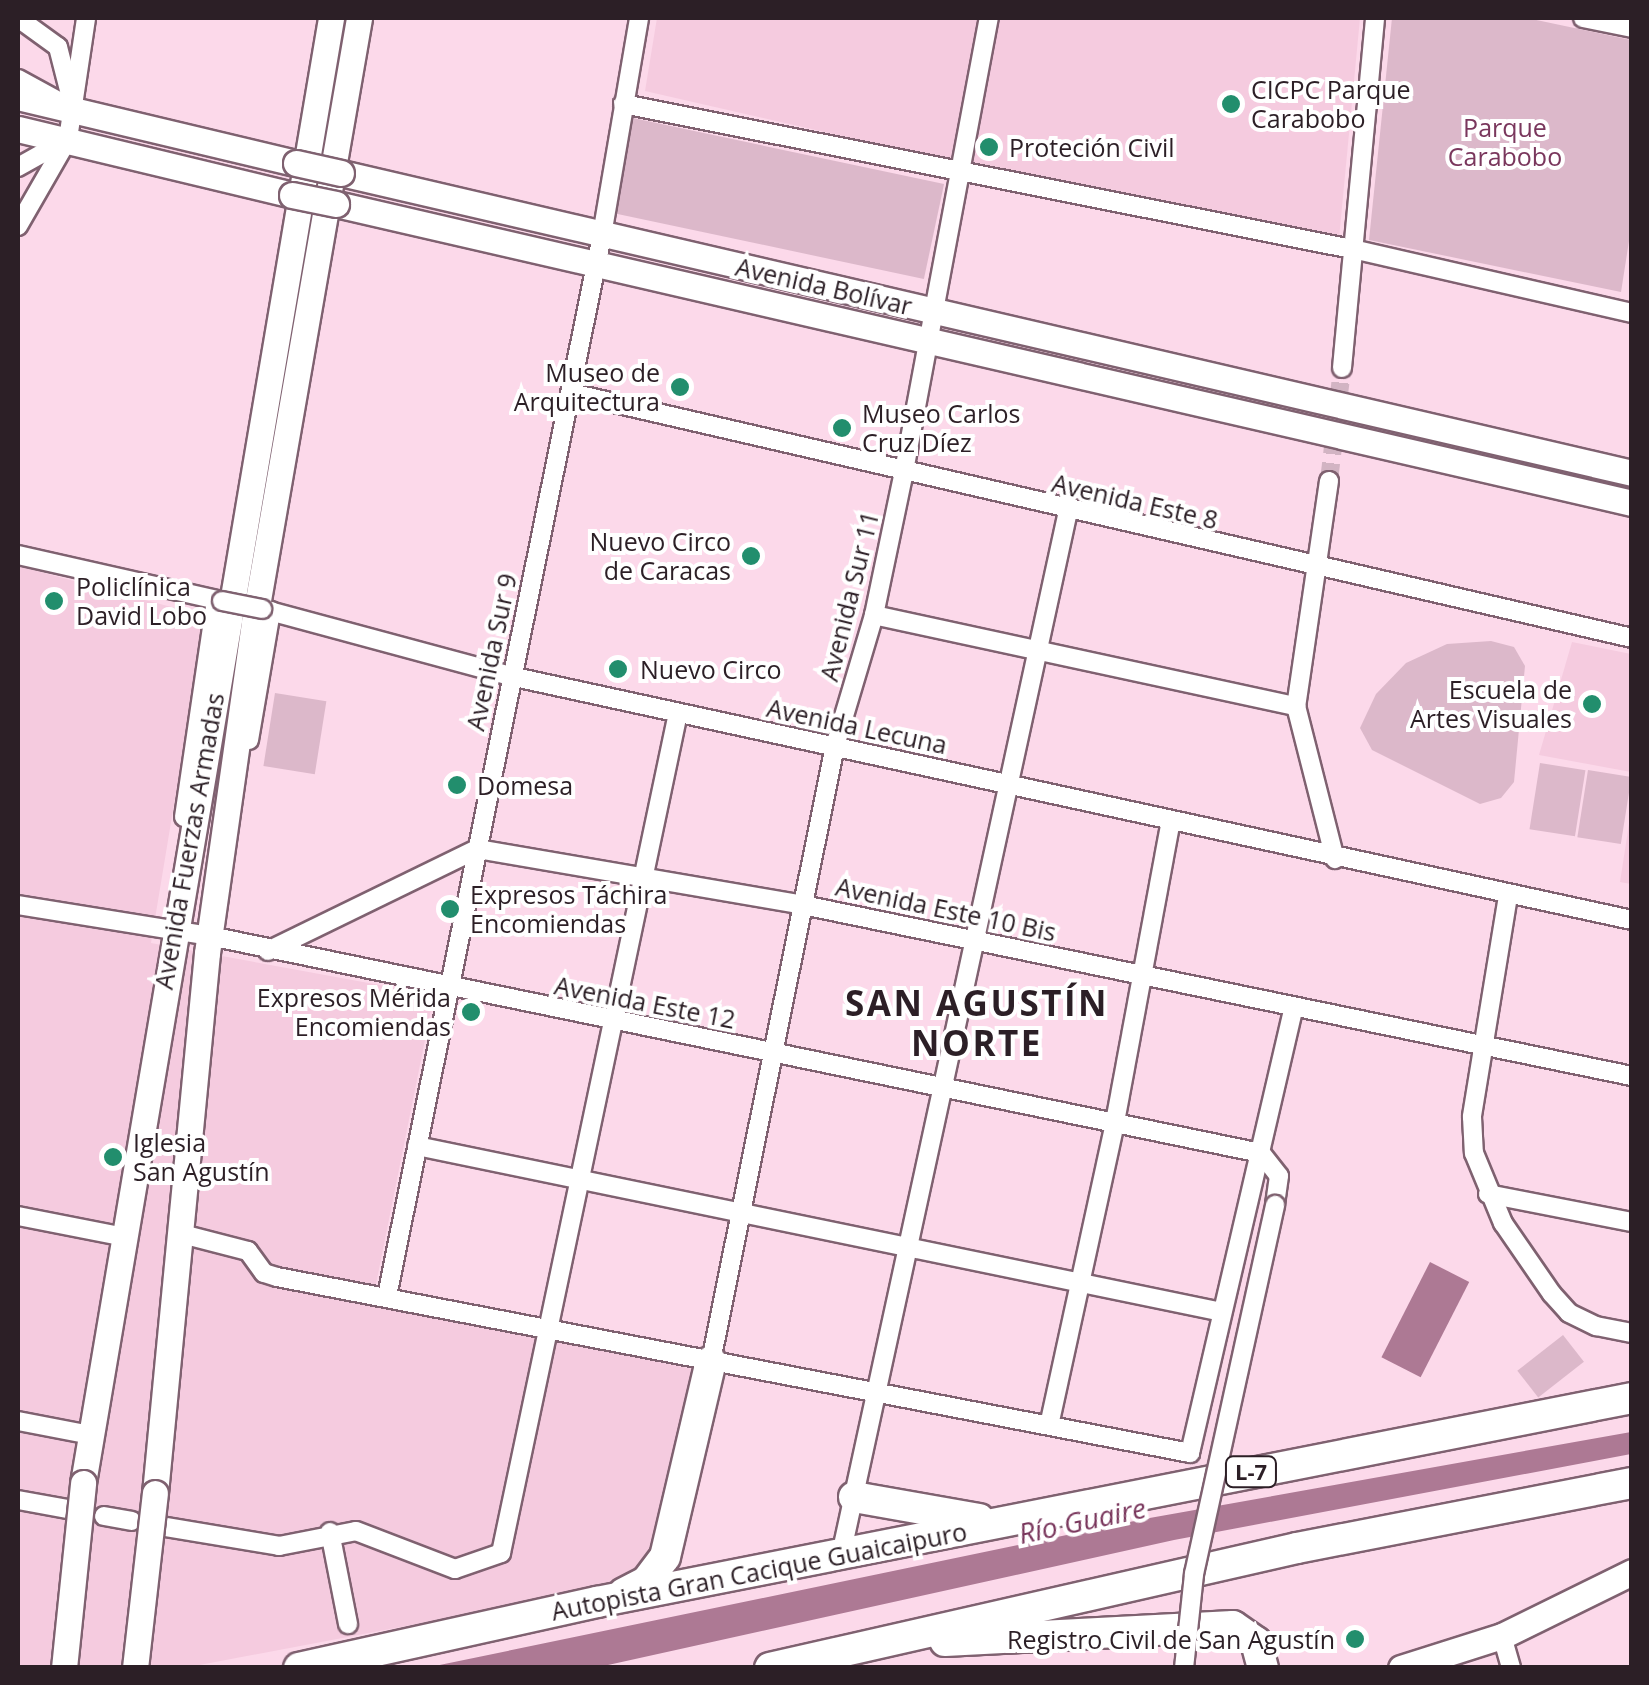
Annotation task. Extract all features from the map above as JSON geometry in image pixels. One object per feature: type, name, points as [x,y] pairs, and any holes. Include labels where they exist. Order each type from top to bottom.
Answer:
[{"type":"highway","points":[[597,1602],[646,1582],[665,1557],[710,1361]]},
{"type":"highway","points":[[1474,1426],[1632,1389]]},
{"type":"highway","name":"Autopista Gran Cacique Guaicaipuro","points":[[299,1668],[597,1602],[1474,1426],[1632,1398]]},
{"type":"highway","points":[[770,1668],[1578,1491],[1632,1484]]},
{"type":"highway","points":[[1578,1491],[1632,1493]]},
{"type":"highway","points":[[854,1497],[970,1520],[1028,1518]]},
{"type":"highway","points":[[862,1645],[1233,1626],[1256,1642],[1263,1668]]},
{"type":"main road","name":"Avenida Fuerzas Armadas","points":[[64,1668],[91,1434],[173,932],[331,18]]},
{"type":"main road","name":"Avenida Fuerzas Armadas","points":[[134,1668],[210,936],[254,623],[359,18]]},
{"type":"main road","name":"Avenida Bolívar","points":[[18,97],[1632,473]]},
{"type":"main road","name":"Avenida Bolívar","points":[[18,129],[1632,503]]},
{"type":"main road","points":[[1401,1668],[1502,1636],[1632,1572]]},
{"type":"street","points":[[18,18],[58,46],[74,113]]},
{"type":"street","points":[[18,226],[68,139],[86,18]]},
{"type":"street","name":"Avenida Sur 9","points":[[387,1296],[510,676],[571,393],[639,18]]},
{"type":"street","name":"Avenida Sur 11","points":[[710,1361],[835,746],[874,614],[990,18]]},
{"type":"street","points":[[1342,368],[1357,250],[1374,18]]},
{"type":"street","points":[[1582,18],[1632,28]]},
{"type":"street","points":[[18,79],[74,113]]},
{"type":"street","points":[[623,104],[958,174],[1357,250],[1632,313]]},
{"type":"street","points":[[18,139],[68,139]]},
{"type":"street","points":[[18,167],[68,139]]},
{"type":"street","name":"Avenida Este 8","points":[[571,393],[1068,511],[1632,638]]},
{"type":"street","points":[[1329,480],[1296,706],[1335,859]]},
{"type":"street","points":[[844,1540],[1068,511]]},
{"type":"street","name":"Avenida Lecuna","points":[[18,555],[267,610],[510,676],[1335,859],[1632,920]]},
{"type":"street","points":[[173,932],[172,895],[219,601]]},
{"type":"street","points":[[210,936],[219,916],[267,610]]},
{"type":"street","points":[[874,614],[1296,706]]},
{"type":"street","points":[[160,1526],[278,1546],[330,1532],[382,1538],[454,1568],[500,1554],[678,713]]},
{"type":"street","points":[[1050,1421],[1116,1122],[1171,820]]},
{"type":"street","points":[[268,950],[477,849]]},
{"type":"street","name":"Avenida Este 10 Bis","points":[[477,849],[644,876],[976,939],[1294,1010],[1632,1076]]},
{"type":"street","points":[[1508,896],[1472,1117],[1474,1152],[1488,1194],[1518,1247],[1569,1313],[1632,1333]]},
{"type":"street","name":"Avenida Este 12","points":[[18,905],[210,936],[612,1024],[944,1086],[1261,1153]]},
{"type":"street","points":[[182,1234],[248,1251],[264,1273],[277,1277],[710,1361],[1050,1421],[1190,1453],[1294,1010]]},
{"type":"street","points":[[416,1146],[1080,1278],[1222,1312]]},
{"type":"street","points":[[1184,1668],[1194,1574],[1275,1205],[1279,1176],[1261,1153]]},
{"type":"street","points":[[1488,1194],[1632,1222]]},
{"type":"street","points":[[18,1216],[125,1237]]},
{"type":"street","points":[[18,1421],[91,1434]]},
{"type":"street","points":[[18,1500],[68,1510]]},
{"type":"street","points":[[104,1516],[132,1521]]},
{"type":"street","points":[[330,1532],[348,1624]]},
{"type":"street","points":[[1502,1636],[1512,1668]]},
{"type":"shaded area","points":[[657,18],[1360,18],[1338,249],[645,91]]},
{"type":"shaded area","points":[[18,566],[190,612],[204,623],[151,943],[434,995],[372,1304],[697,1370],[652,1563],[638,1582],[189,1667],[18,1667]]},
{"type":"shaded area","name":"Escuela de Artes Visuales","points":[[1572,642],[1631,654],[1631,772],[1539,755]]},
{"type":"shaded area","points":[[1631,811],[1632,884],[1620,882]]},
{"type":"shaded area","points":[[1430,1262],[1469,1282],[1421,1377],[1381,1357]]},
{"type":"shaded area","points":[[1631,1432],[1631,1454],[1174,1540],[599,1667],[425,1668],[1144,1519]]},
{"type":"green space","name":"Parque Carabobo","points":[[1392,18],[1527,18],[1631,40],[1631,228],[1621,292],[1369,240]]},
{"type":"green space","points":[[633,118],[944,184],[924,279],[613,213]]},
{"type":"green space","points":[[1491,641],[1514,647],[1525,666],[1514,782],[1501,798],[1480,804],[1372,750],[1360,728],[1376,694],[1406,663],[1447,644]]},
{"type":"green space","points":[[275,693],[326,701],[315,774],[263,766]]},
{"type":"green space","points":[[1540,763],[1585,770],[1575,836],[1530,829]]},
{"type":"green space","points":[[1588,770],[1631,777],[1621,844],[1577,837]]},
{"type":"green space","points":[[1563,1335],[1584,1362],[1538,1398],[1517,1371]]},
{"type":"tunnel","points":[[1329,481],[1342,368]]},
{"type":"place","name":"CICPC Parque Carabobo","points":[[1231,104]]},
{"type":"place","name":"Proteción Civil","points":[[989,147]]},
{"type":"place","name":"Museo de Arquitectura","points":[[680,387]]},
{"type":"place","name":"Museo Carlos Cruz Díez","points":[[842,428]]},
{"type":"place","name":"Nuevo Circo de Caracas","points":[[751,556]]},
{"type":"place","name":"Policlínica David Lobo","points":[[54,601]]},
{"type":"place","name":"Nuevo Circo","points":[[618,669]]},
{"type":"place","name":"Escuela de Artes Visuales","points":[[1592,704]]},
{"type":"place","name":"Domesa","points":[[457,785]]},
{"type":"place","name":"Expresos Táchira Encomiendas","points":[[450,909]]},
{"type":"place","name":"Expresos Mérida Encomiendas","points":[[471,1012]]},
{"type":"place","name":"Iglesia San Agustín","points":[[113,1157]]},
{"type":"place","name":"Registro Civil de San Agustín","points":[[1355,1639]]},
{"type":"district","name":"SAN AGUSTÍN NORTE","points":[[977,1023]]},
{"type":"water label","name":"Río Guaire","points":[[1082,1520]]}]
